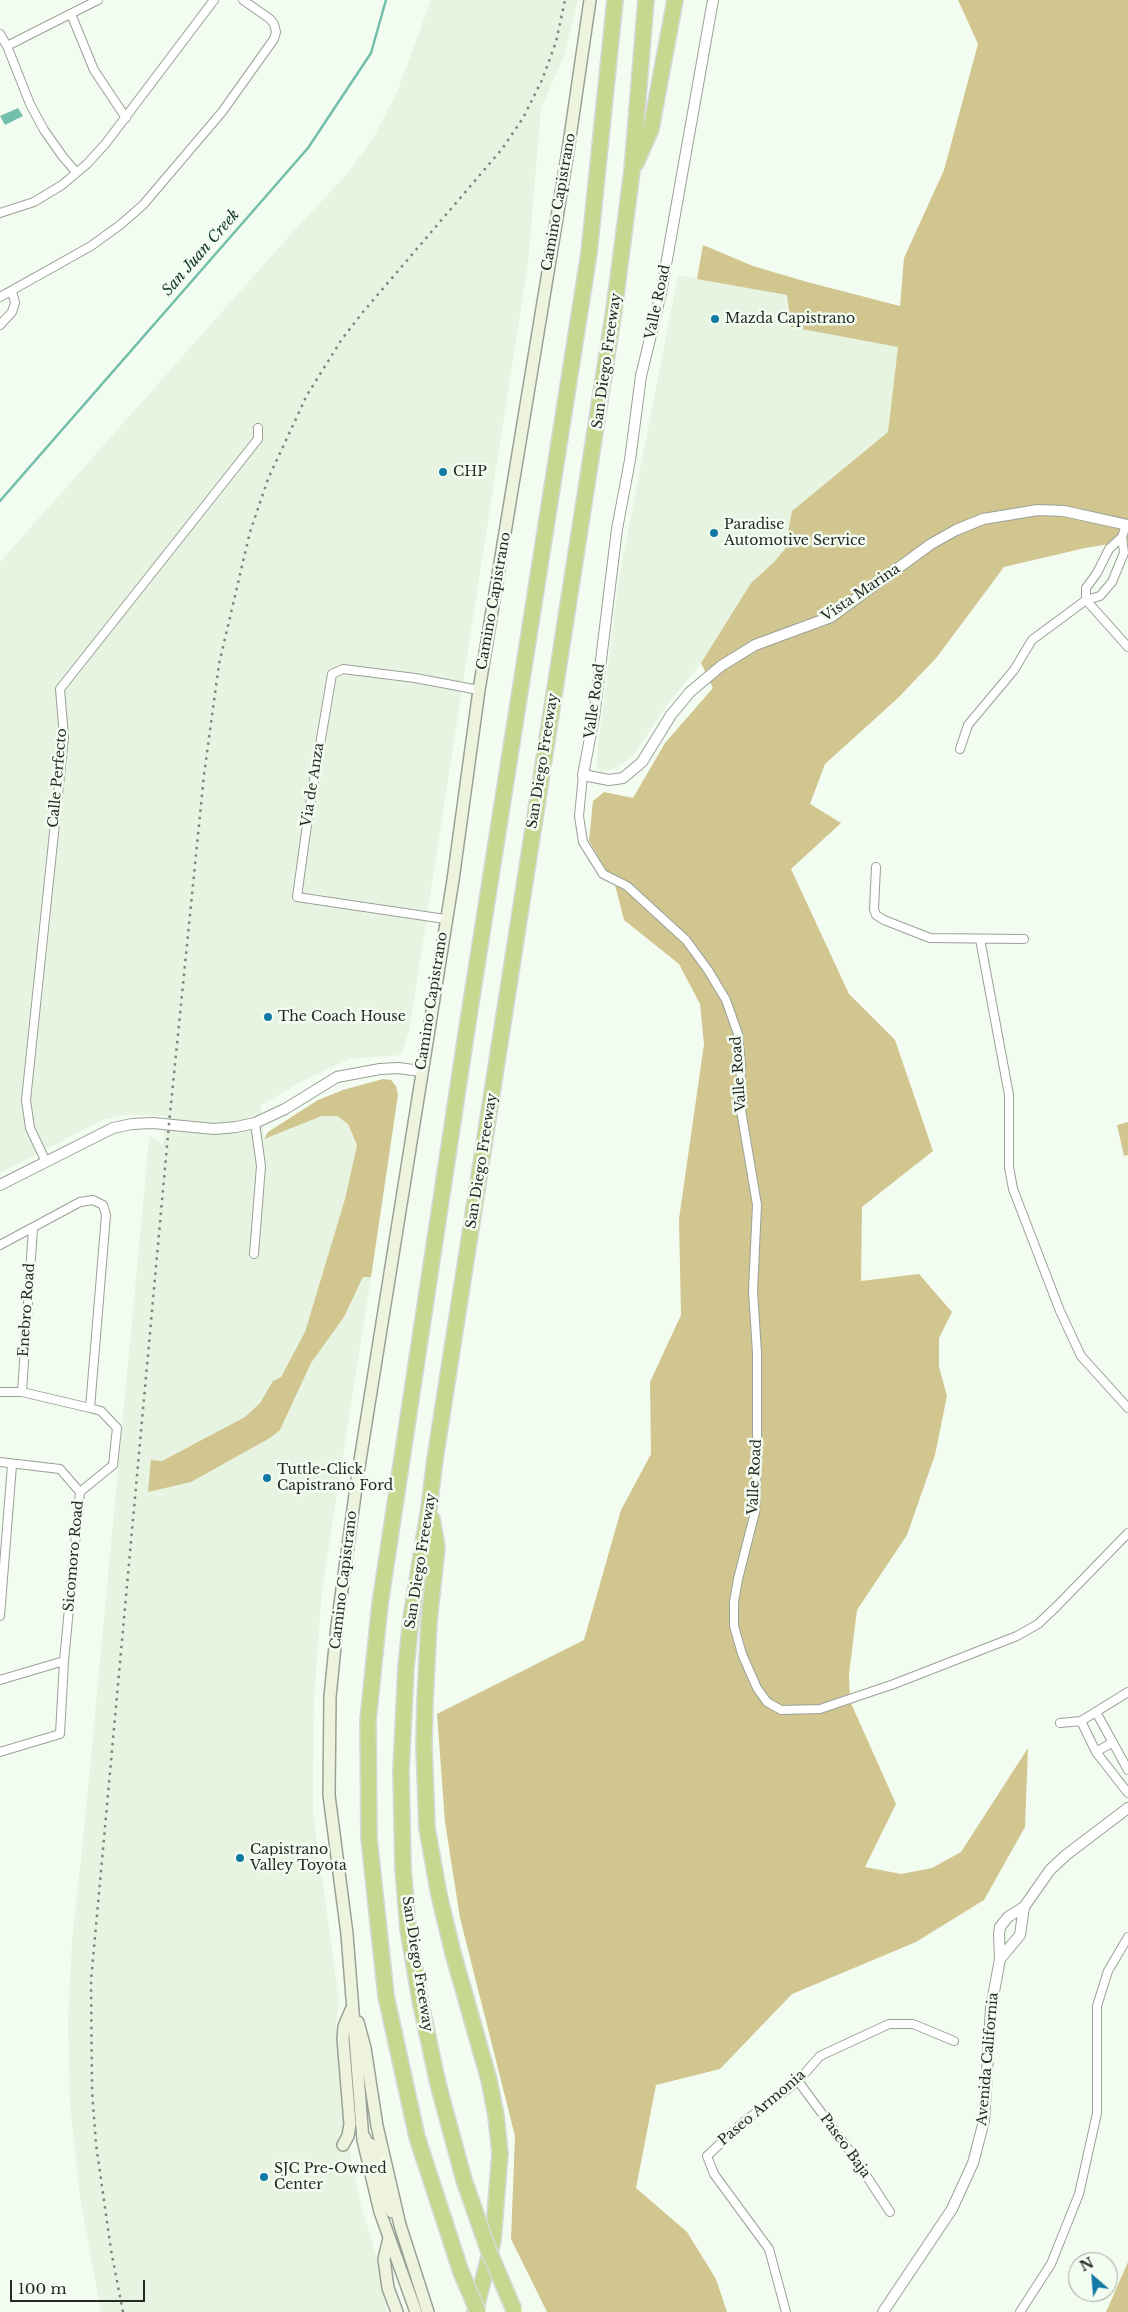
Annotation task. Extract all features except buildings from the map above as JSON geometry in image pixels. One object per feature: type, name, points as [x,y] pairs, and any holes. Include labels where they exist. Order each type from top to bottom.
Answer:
[{"type":"highway","points":[[476,2312],[417,2137],[386,1996],[369,1838],[368,1720],[382,1594],[467,1028],[589,253],[615,0]]},
{"type":"highway","name":"San Diego Freeway","points":[[514,2311],[488,2249],[464,2180],[438,2084],[420,2000],[408,1929],[403,1868],[401,1771],[406,1667],[411,1618],[438,1439],[593,452],[632,171],[646,0]]},
{"type":"highway","points":[[632,171],[652,130],[674,0]]},
{"type":"highway","points":[[429,1508],[438,1547],[429,1621],[425,1702],[424,1746],[427,1828],[439,1895],[453,1953],[489,2080],[500,2152],[493,2242],[476,2312]]},
{"type":"main road","name":"Camino Capistrano","points":[[416,2312],[373,2186],[363,2140],[347,1934],[329,1795],[330,1698],[337,1626],[358,1473],[459,836],[479,690],[568,151],[590,0]]},
{"type":"main road","name":"Camino Capistrano","points":[[353,2006],[368,2062],[377,2126],[400,2225],[428,2312]]},
{"type":"main road","points":[[343,2145],[348,2136],[350,2124],[343,2039],[344,2026],[353,2006]]},
{"type":"main road","points":[[361,2032],[371,2116],[371,2126],[363,2140],[373,2146],[388,2204],[400,2225]]},
{"type":"main road","points":[[389,2236],[384,2259],[388,2288],[397,2312]]},
{"type":"street","points":[[8,46],[98,0]]},
{"type":"street","points":[[0,203],[3,212],[34,202],[62,185],[76,172],[106,143],[214,0]]},
{"type":"street","points":[[0,297],[92,246],[120,225],[142,205],[222,112],[274,39],[276,32],[274,24],[270,20],[243,0]]},
{"type":"street","name":"Valle Road","points":[[713,0],[661,293],[641,376],[630,460],[617,529],[594,718],[583,775],[579,816],[584,842],[603,874],[627,886],[686,940],[708,970],[726,1000],[738,1034],[741,1066],[740,1104],[757,1205],[753,1291],[757,1353],[757,1462],[755,1512],[738,1579],[734,1602],[734,1626],[742,1654],[757,1688],[767,1702],[781,1710],[820,1709],[894,1684],[1018,1636],[1038,1624],[1128,1533]]},
{"type":"street","points":[[70,14],[94,70],[126,118]]},
{"type":"street","points":[[0,34],[8,46],[30,104],[44,130],[76,172]]},
{"type":"street","points":[[0,325],[12,312],[15,303],[12,291]]},
{"type":"street","name":"Calle Perfecto","points":[[46,1162],[30,1128],[26,1100],[64,737],[60,689],[258,439],[258,428]]},
{"type":"street","name":"Vista Marina","points":[[583,775],[609,780],[623,778],[642,762],[671,715],[690,692],[721,666],[756,645],[830,617],[930,544],[956,530],[983,519],[1038,510],[1064,511],[1127,525]]},
{"type":"street","points":[[1127,525],[1122,537],[1108,549],[1097,573],[1086,588],[1086,600],[1128,647]]},
{"type":"street","points":[[960,748],[968,725],[1014,670],[1032,640],[1086,600],[1100,596],[1112,582],[1124,552],[1122,537]]},
{"type":"street","points":[[1097,573],[1112,582]]},
{"type":"street","name":"Via de Anza","points":[[445,919],[297,897],[309,810],[332,674],[343,670],[415,678],[479,690]]},
{"type":"street","points":[[876,867],[873,897],[876,915],[930,938],[1024,938]]},
{"type":"street","points":[[980,939],[1009,1095],[1009,1166],[1013,1189],[1060,1311],[1081,1356],[1128,1408]]},
{"type":"street","points":[[0,1185],[113,1128],[132,1124],[153,1123],[214,1129],[255,1123],[285,1109],[337,1077],[380,1069],[421,1070]]},
{"type":"street","points":[[254,1254],[261,1166],[255,1123]]},
{"type":"street","points":[[0,1245],[80,1202],[94,1200],[103,1205],[106,1216],[90,1408]]},
{"type":"street","name":"Enebro Road","points":[[22,1392],[32,1228]]},
{"type":"street","name":"Sicomoro Road","points":[[0,1392],[22,1392],[101,1411],[117,1428],[113,1465],[80,1492],[64,1661],[60,1734],[0,1752]]},
{"type":"street","points":[[0,1462],[12,1465],[60,1469],[80,1492]]},
{"type":"street","points":[[0,1616],[3,1533],[12,1465]]},
{"type":"street","points":[[0,1680],[64,1661]]},
{"type":"street","points":[[1060,1723],[1081,1721],[1128,1692]]},
{"type":"street","points":[[1096,1712],[1128,1770]]},
{"type":"street","points":[[1081,1721],[1096,1752],[1128,1793]]},
{"type":"street","points":[[1096,1752],[1113,1742]]},
{"type":"street","name":"Avenida California","points":[[883,2312],[952,2209],[974,2163],[984,2121],[991,2008],[1000,1959],[998,1942],[1000,1927],[1008,1917],[1024,1907],[1050,1870],[1066,1855],[1128,1808]]},
{"type":"street","name":"Avenida California","points":[[1000,1959],[1020,1935],[1024,1907]]},
{"type":"street","points":[[1020,2312],[1051,2264],[1079,2194],[1097,2113],[1097,2006],[1108,1971],[1128,1937]]},
{"type":"street","name":"Paseo Armonia","points":[[786,2312],[769,2249],[714,2174],[707,2156],[741,2124],[798,2081],[820,2056],[889,2024],[913,2024],[954,2041]]},
{"type":"street","name":"Paseo Baja","points":[[798,2081],[854,2157],[890,2212]]},
{"type":"shaded area","points":[[431,0],[578,0],[565,54],[541,108],[528,263],[409,1032],[401,1055],[350,1059],[302,1081],[260,1106],[264,1139],[322,1116],[337,1116],[348,1124],[357,1145],[345,1199],[305,1332],[281,1377],[273,1381],[260,1403],[245,1417],[162,1461],[148,1491],[191,1482],[270,1438],[280,1430],[311,1363],[344,1317],[363,1277],[371,1277],[322,1590],[314,1699],[313,1811],[339,2001],[336,2024],[345,2130],[362,2209],[380,2267],[382,2290],[387,2312],[101,2312],[80,2197],[70,2105],[68,2021],[72,1940],[149,1140],[150,1135],[163,1145],[165,1116],[122,1115],[103,1120],[0,1173],[0,562],[291,234],[346,175],[372,140],[398,90]]},
{"type":"shaded area","points":[[958,0],[1128,0],[1128,541],[1085,548],[1004,567],[937,657],[898,698],[825,764],[810,804],[841,823],[791,869],[849,994],[895,1040],[933,1151],[862,1207],[861,1281],[919,1274],[952,1312],[939,1338],[939,1367],[947,1396],[935,1455],[907,1535],[857,1610],[849,1674],[850,1701],[896,1804],[865,1867],[901,1874],[932,1868],[961,1852],[1028,1748],[1025,1827],[984,1900],[916,1942],[792,1994],[720,2069],[656,2085],[636,2188],[687,2232],[716,2279],[727,2312],[547,2312],[511,2239],[515,2136],[460,1918],[445,1822],[437,1714],[584,1640],[621,1510],[651,1454],[650,1382],[681,1315],[679,1219],[704,1044],[700,1004],[679,964],[624,920],[615,885],[589,841],[593,801],[604,792],[633,798],[665,743],[713,688],[701,663],[751,583],[785,549],[792,511],[888,432],[898,347],[791,327],[787,295],[697,279],[703,245],[753,266],[900,306],[904,258],[944,170],[978,44]]},
{"type":"shaded area","points":[[678,275],[787,295],[791,327],[898,347],[888,432],[792,511],[785,549],[751,583],[701,663],[666,706],[633,756],[617,768],[600,772],[596,763],[619,577]]},
{"type":"shaded area","points":[[383,1079],[391,1080],[396,1086],[398,1095],[371,1277],[363,1277],[344,1317],[311,1363],[280,1430],[270,1438],[191,1482],[148,1492],[151,1460],[162,1461],[245,1417],[260,1403],[273,1381],[281,1377],[305,1332],[345,1199],[357,1145],[348,1124],[337,1116],[322,1116],[264,1139],[268,1132],[318,1100],[343,1090]]},
{"type":"shaded area","points":[[1128,1122],[1128,1155],[1124,1156],[1117,1125]]},
{"type":"shaded area","points":[[1128,2262],[1128,2312],[1106,2312],[1110,2302],[1118,2302],[1118,2285]]},
{"type":"water","points":[[18,108],[23,116],[5,125],[0,116]]},
{"type":"waterway","name":"San Juan Creek","points":[[0,501],[308,148],[371,53],[386,0]]},
{"type":"railway","points":[[123,2312],[111,2250],[96,2144],[92,2090],[91,1981],[169,1124],[204,775],[219,664],[250,532],[268,479],[307,395],[342,339],[363,312],[502,149],[523,118],[542,80],[556,42],[565,0]]},
{"type":"place","name":"Mazda Capistrano","points":[[715,319]]},
{"type":"place","name":"CHP","points":[[443,472]]},
{"type":"place","name":"Paradise Automotive Service","points":[[714,533]]},
{"type":"place","name":"The Coach House","points":[[268,1017]]},
{"type":"place","name":"Tuttle-Click Capistrano Ford","points":[[267,1478]]},
{"type":"place","name":"Capistrano Valley Toyota","points":[[240,1858]]},
{"type":"place","name":"SJC Pre-Owned Center","points":[[264,2177]]}]
